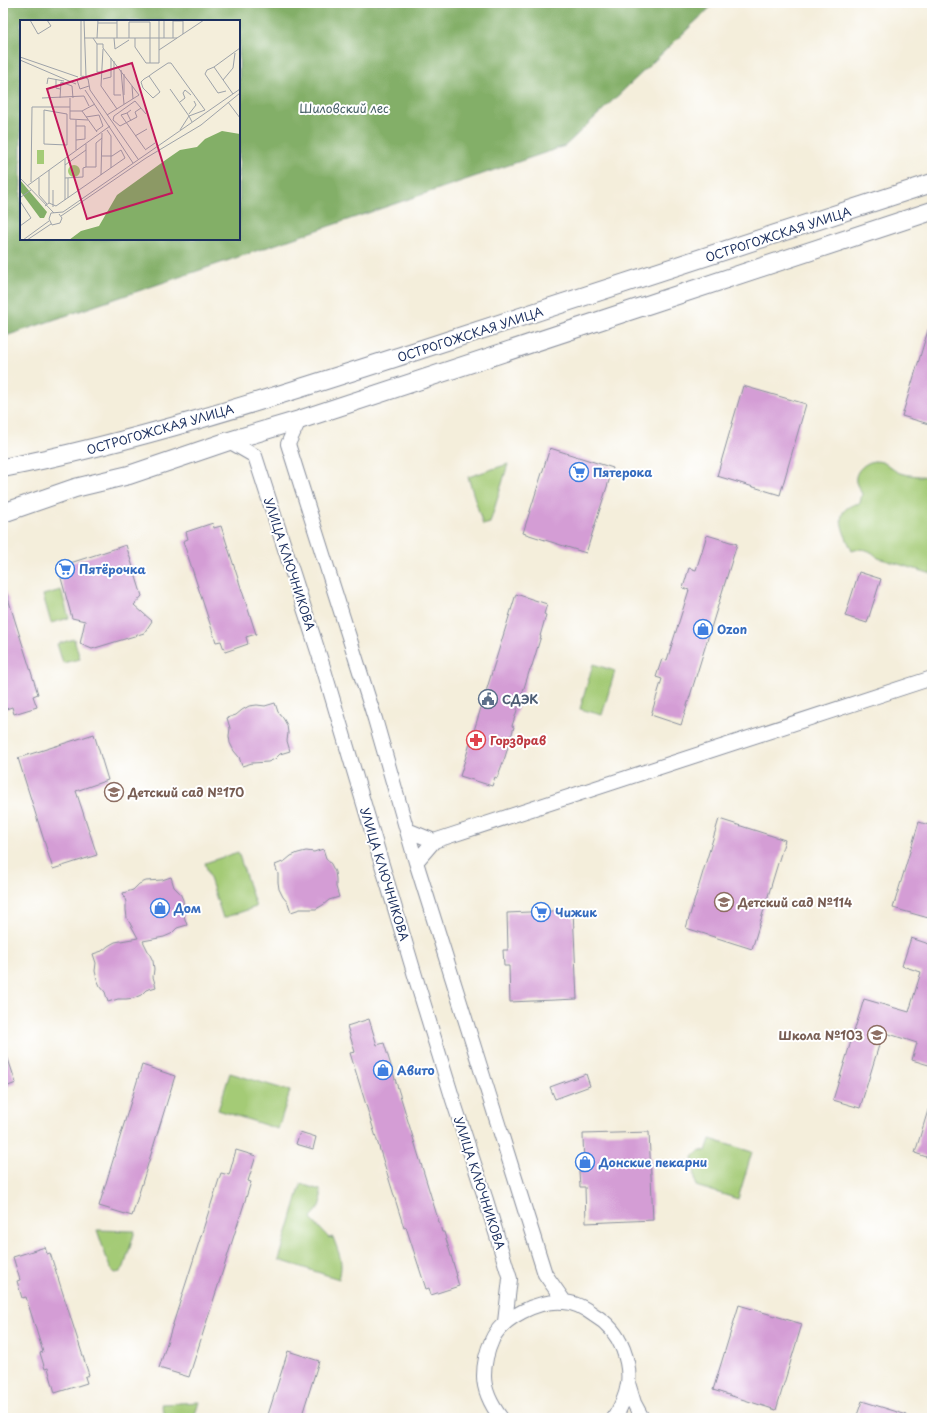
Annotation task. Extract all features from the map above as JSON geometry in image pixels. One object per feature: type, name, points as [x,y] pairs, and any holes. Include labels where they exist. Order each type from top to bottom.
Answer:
[{"type":"street","name":"ОСТРОГОЖСКАЯ УЛИЦА","points":[[3,468],[61,457],[271,397],[693,262],[932,183]]},
{"type":"street","points":[[3,513],[75,488],[129,475],[229,441],[299,420],[932,211]]},
{"type":"street","points":[[299,420],[288,444],[372,711],[416,862],[545,1274],[564,1302]]},
{"type":"street","name":"УЛИЦА КЛЮЧНИКОВА","points":[[229,441],[255,456],[324,670],[425,1009],[510,1279],[506,1322]]},
{"type":"street","points":[[416,862],[434,840],[932,678]]},
{"type":"street","points":[[407,830],[434,840]]},
{"type":"street","points":[[501,1418],[489,1397],[484,1377],[486,1358],[492,1339],[506,1322],[517,1314],[538,1304],[564,1302],[584,1308],[605,1322],[618,1338],[626,1357],[629,1375],[621,1407],[614,1418]]},
{"type":"street","points":[[628,1383],[634,1403],[642,1418]]},
{"type":"green space","name":"Шиловский лес","points":[[3,3],[715,3],[565,146],[3,337]]},
{"type":"green space","points":[[874,461],[883,462],[900,473],[932,477],[932,574],[878,558],[866,550],[859,549],[852,551],[841,522],[842,516],[845,510],[850,506],[860,503],[862,494],[856,482],[858,471]]},
{"type":"green space","points":[[508,464],[490,523],[483,525],[468,477]]},
{"type":"green space","points":[[61,590],[69,618],[51,623],[43,595]]},
{"type":"green space","points":[[74,639],[80,659],[63,663],[57,644]]},
{"type":"green space","points":[[593,664],[615,671],[602,715],[580,709]]},
{"type":"green space","points":[[238,852],[256,907],[223,918],[205,863]]},
{"type":"green space","points":[[230,1073],[290,1091],[278,1129],[218,1110]]},
{"type":"green space","points":[[710,1139],[752,1152],[738,1199],[696,1186],[693,1157],[700,1150],[706,1151]]},
{"type":"green space","points":[[301,1184],[320,1190],[322,1198],[321,1204],[311,1219],[329,1238],[333,1237],[341,1262],[339,1279],[279,1260]]},
{"type":"green space","points":[[97,1230],[135,1231],[124,1267],[120,1272],[115,1273],[110,1268]]},
{"type":"green space","points":[[199,1402],[194,1418],[166,1418],[161,1404]]},
{"type":"building","points":[[929,327],[932,327],[932,425],[902,416]]},
{"type":"building","points":[[743,386],[806,404],[780,495],[717,476]]},
{"type":"building","points":[[550,448],[613,468],[586,553],[523,533]]},
{"type":"building","points":[[213,523],[214,528],[221,526],[256,634],[246,637],[248,644],[225,652],[221,641],[216,642],[183,541],[188,539],[186,532]]},
{"type":"building","points":[[707,535],[737,544],[681,725],[651,715],[662,679],[656,677],[662,659],[667,660],[689,590],[683,588],[689,568],[696,570]]},
{"type":"building","points":[[126,545],[142,596],[134,605],[152,621],[144,633],[92,649],[80,644],[85,621],[72,618],[58,567]]},
{"type":"building","points":[[859,572],[881,579],[867,623],[845,616]]},
{"type":"building","points":[[6,592],[38,694],[33,696],[37,707],[14,714],[12,707],[3,710],[3,593]]},
{"type":"building","points":[[516,594],[547,604],[544,614],[546,615],[531,669],[512,726],[514,727],[505,757],[497,778],[495,777],[492,786],[460,776]]},
{"type":"building","points":[[275,703],[278,712],[287,725],[287,741],[290,751],[280,754],[275,759],[268,762],[252,763],[242,766],[239,757],[230,743],[230,728],[227,718],[236,715],[249,706],[265,706]]},
{"type":"building","points":[[94,734],[108,780],[76,791],[97,855],[53,869],[18,758]]},
{"type":"building","points":[[719,819],[785,840],[752,949],[686,928]]},
{"type":"building","points":[[919,822],[932,826],[932,919],[893,908]]},
{"type":"building","points":[[323,849],[326,858],[335,872],[336,887],[339,897],[329,900],[316,909],[300,909],[291,912],[288,903],[279,889],[278,874],[275,865],[298,853],[306,851],[314,852]]},
{"type":"building","points":[[171,877],[174,887],[180,893],[183,900],[184,916],[187,925],[177,928],[171,934],[164,937],[143,941],[153,961],[153,977],[156,987],[146,990],[141,995],[134,998],[118,999],[108,1002],[105,992],[97,979],[95,971],[96,963],[93,954],[102,951],[115,942],[138,938],[127,918],[126,902],[123,893],[133,890],[139,884],[146,881],[162,880]]},
{"type":"building","points":[[573,910],[577,999],[510,1002],[509,966],[504,966],[503,950],[508,950],[507,913]]},
{"type":"building","points":[[911,938],[932,945],[932,1066],[912,1060],[917,1043],[883,1032],[860,1108],[833,1100],[864,999],[909,1012],[921,972],[902,966]]},
{"type":"building","points":[[369,1019],[377,1045],[384,1043],[457,1276],[459,1286],[431,1295],[429,1288],[426,1289],[406,1227],[404,1228],[350,1053],[355,1052],[347,1026]]},
{"type":"building","points":[[5,1050],[16,1083],[3,1088],[3,1051]]},
{"type":"building","points":[[142,1065],[175,1076],[132,1216],[99,1206]]},
{"type":"building","points":[[586,1074],[590,1086],[555,1099],[550,1087]]},
{"type":"building","points":[[929,1107],[932,1107],[932,1159],[915,1153]]},
{"type":"building","points":[[300,1132],[316,1137],[313,1149],[296,1144]]},
{"type":"building","points":[[649,1132],[653,1220],[586,1223],[585,1187],[580,1187],[579,1171],[584,1171],[583,1134]]},
{"type":"building","points":[[236,1150],[256,1156],[248,1181],[251,1182],[189,1377],[159,1368],[221,1173],[229,1175]]},
{"type":"building","points":[[45,1247],[47,1254],[50,1253],[89,1375],[85,1377],[87,1383],[55,1393],[48,1368],[45,1369],[40,1353],[43,1352],[26,1297],[22,1298],[17,1281],[20,1280],[13,1257]]},
{"type":"building","points":[[739,1305],[802,1324],[776,1410],[713,1390]]},
{"type":"building","points":[[288,1351],[319,1361],[301,1418],[267,1418]]},
{"type":"building","points":[[862,1401],[907,1415],[907,1418],[856,1418]]},
{"type":"place","name":"Пятерока","points":[[579,472]]},
{"type":"place","name":"Пятёрочка","points":[[65,569]]},
{"type":"place","name":"Ozon","points":[[703,629]]},
{"type":"place","name":"СДЭК","points":[[488,699]]},
{"type":"place","name":"Горздрав","points":[[476,740]]},
{"type":"place","name":"Детский сад №170","points":[[114,792]]},
{"type":"place","name":"Детский сад №114","points":[[724,902]]},
{"type":"place","name":"Дом","points":[[160,908]]},
{"type":"place","name":"Чижик","points":[[541,912]]},
{"type":"place","name":"Школа №103","points":[[877,1035]]},
{"type":"place","name":"Авито","points":[[383,1070]]},
{"type":"place","name":"Донские пекарни","points":[[585,1162]]}]
